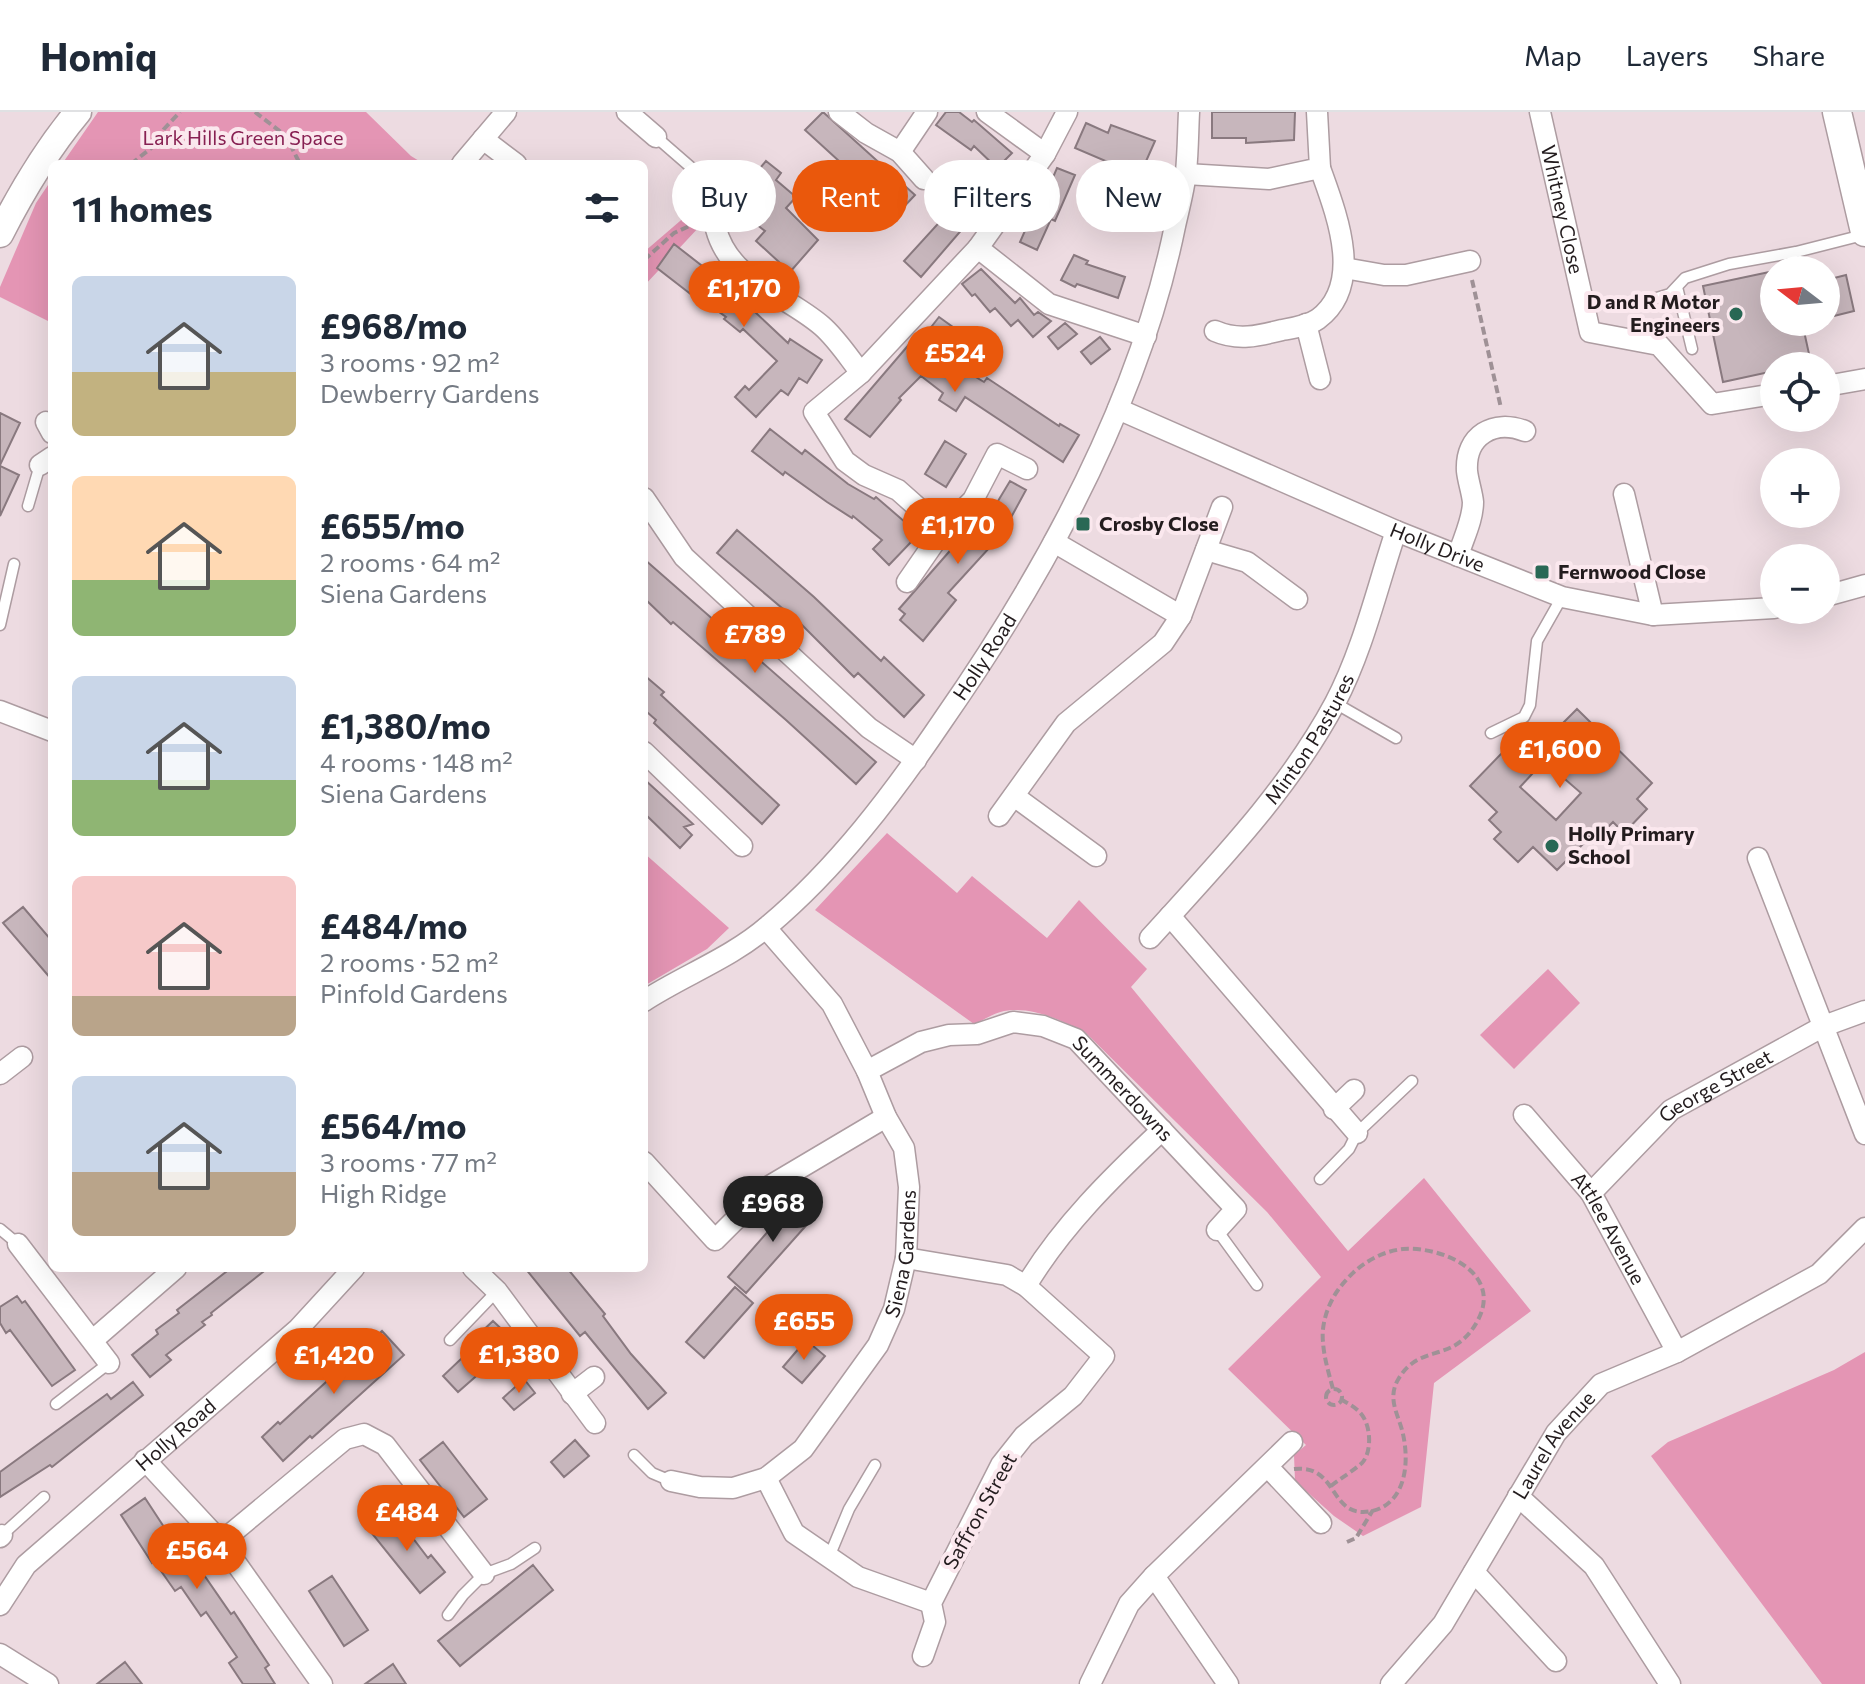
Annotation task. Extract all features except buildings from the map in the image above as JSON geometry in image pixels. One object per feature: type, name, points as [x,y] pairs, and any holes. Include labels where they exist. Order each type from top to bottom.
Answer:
[{"type":"main road","points":[[1837,112],[1865,233]]},
{"type":"street","points":[[0,234],[15,203],[61,132],[78,112]]},
{"type":"street","points":[[465,160],[506,112]]},
{"type":"street","points":[[627,112],[656,137]]},
{"type":"street","points":[[839,112],[866,133],[900,152],[924,179]]},
{"type":"street","points":[[900,152],[927,112]]},
{"type":"street","points":[[987,112],[1045,154]]},
{"type":"street","points":[[943,530],[898,490],[864,475],[845,461],[814,412],[861,373],[978,248],[1045,154],[1067,112]]},
{"type":"street","name":"Holly Road","points":[[1187,160],[1189,112]]},
{"type":"street","points":[[1215,331],[1251,338],[1316,321],[1335,302],[1344,268],[1341,235],[1320,168],[1317,112]]},
{"type":"street","name":"Whitney Close","points":[[1540,112],[1590,332],[1659,345],[1712,404],[1760,396]]},
{"type":"street","points":[[483,139],[511,160]]},
{"type":"street","points":[[1190,174],[1269,179],[1320,168]]},
{"type":"street","points":[[717,232],[721,246],[755,284],[795,306],[824,328],[861,373]]},
{"type":"street","name":"Holly Road","points":[[648,999],[724,956],[766,928],[805,892],[847,846],[916,760],[986,658],[1054,542],[1118,409],[1146,336],[1174,232]]},
{"type":"street","points":[[978,248],[1049,304],[1146,336]]},
{"type":"street","points":[[1344,268],[1384,275],[1406,275],[1469,261]]},
{"type":"street","points":[[1306,324],[1320,379]]},
{"type":"street","points":[[1840,383],[1865,379]]},
{"type":"street","name":"Holly Drive","points":[[1118,409],[1396,531],[1562,597],[1653,615],[1760,609]]},
{"type":"street","points":[[1458,556],[1473,501],[1467,469],[1469,451],[1489,429],[1515,428]]},
{"type":"street","points":[[907,582],[943,530],[973,500],[997,454],[1027,469]]},
{"type":"street","points":[[1624,494],[1653,615]]},
{"type":"street","points":[[648,504],[684,557],[869,728],[916,760]]},
{"type":"street","points":[[999,816],[1066,723],[1163,643],[1181,616],[1222,507]]},
{"type":"street","name":"Minton Pastures","points":[[1150,938],[1274,798],[1314,740],[1349,675],[1396,531]]},
{"type":"street","points":[[1054,542],[1181,616]]},
{"type":"street","points":[[1206,550],[1247,562],[1297,599]]},
{"type":"street","points":[[1840,592],[1865,585]]},
{"type":"street","points":[[0,711],[48,729]]},
{"type":"street","points":[[648,756],[742,846]]},
{"type":"street","points":[[1014,796],[1096,856]]},
{"type":"street","points":[[1758,858],[1865,1134]]},
{"type":"street","points":[[1170,916],[1357,1133]]},
{"type":"street","name":"Siena Gardens","points":[[671,1481],[700,1487],[733,1488],[766,1478],[803,1449],[878,1345],[894,1309],[906,1258],[909,1187],[904,1148],[832,1004],[766,928]]},
{"type":"street","name":"George Street","points":[[1591,1193],[1671,1110],[1824,1026],[1865,1011]]},
{"type":"street","name":"Summerdowns","points":[[867,1071],[921,1042],[949,1035],[977,1034],[1013,1022],[1043,1026],[1076,1039],[1236,1209],[1217,1230]]},
{"type":"street","points":[[0,1074],[22,1057]]},
{"type":"street","points":[[1334,1109],[1354,1090]]},
{"type":"street","name":"Attlee Avenue","points":[[1524,1115],[1591,1193],[1677,1352]]},
{"type":"street","points":[[651,1184],[715,1240],[768,1187],[886,1117]]},
{"type":"street","points":[[906,1258],[1007,1275],[1026,1286],[1065,1230],[1119,1170],[1162,1130]]},
{"type":"street","name":"Laurel Avenue","points":[[1391,1684],[1443,1624],[1556,1433],[1601,1384],[1677,1352],[1819,1274],[1865,1228]]},
{"type":"street","points":[[18,1244],[109,1363]]},
{"type":"street","points":[[93,1340],[171,1272]]},
{"type":"street","name":"Holly Road","points":[[0,1605],[26,1565],[298,1329],[350,1272]]},
{"type":"street","points":[[477,1272],[497,1291],[595,1423]]},
{"type":"street","name":"Saffron Street","points":[[923,1656],[935,1622],[931,1603],[1001,1465],[1024,1436],[1073,1396],[1104,1356],[1026,1286]]},
{"type":"street","points":[[572,1394],[594,1377]]},
{"type":"street","points":[[221,1542],[345,1439],[364,1434],[385,1445],[484,1574]]},
{"type":"street","points":[[1090,1684],[1129,1604],[1154,1576],[1270,1469],[1292,1442]]},
{"type":"street","points":[[145,1460],[221,1542],[322,1684]]},
{"type":"street","points":[[1270,1469],[1321,1523]]},
{"type":"street","points":[[766,1478],[794,1533],[858,1577],[931,1603]]},
{"type":"street","points":[[1518,1496],[1594,1566],[1670,1684]]},
{"type":"street","points":[[1474,1572],[1556,1661]]},
{"type":"street","points":[[1154,1576],[1228,1684]]},
{"type":"street","points":[[0,1654],[48,1684]]},
{"type":"lane","points":[[656,137],[682,160]]},
{"type":"lane","points":[[1640,303],[1670,294],[1685,278],[1729,264],[1796,252],[1865,233]]},
{"type":"lane","points":[[1677,287],[1692,349]]},
{"type":"lane","points":[[28,506],[46,461]]},
{"type":"lane","points":[[0,625],[14,564]]},
{"type":"lane","points":[[1491,733],[1524,717],[1530,705],[1537,641],[1553,618],[1562,597]]},
{"type":"lane","points":[[1335,703],[1396,738]]},
{"type":"lane","points":[[1320,1179],[1349,1149],[1357,1133],[1412,1081]]},
{"type":"lane","points":[[0,1229],[18,1244]]},
{"type":"lane","points":[[1217,1230],[1257,1285]]},
{"type":"lane","points":[[450,1340],[497,1291]]},
{"type":"lane","points":[[56,1404],[109,1363]]},
{"type":"lane","points":[[634,1455],[652,1473],[671,1481]]},
{"type":"lane","points":[[829,1557],[849,1509],[875,1465]]},
{"type":"lane","points":[[1,1536],[44,1497]]},
{"type":"lane","points":[[448,1615],[484,1574],[511,1564],[535,1548]]},
{"type":"path","points":[[136,160],[155,145],[164,129],[180,112]]},
{"type":"path","points":[[255,112],[286,136],[298,160]]},
{"type":"path","points":[[648,256],[676,232]]},
{"type":"path","points":[[1469,261],[1515,428]]},
{"type":"path","points":[[1270,1469],[1309,1467],[1331,1486],[1343,1505],[1352,1510],[1373,1510],[1394,1499],[1402,1487],[1404,1445],[1394,1411],[1395,1384],[1405,1367],[1421,1356],[1453,1349],[1479,1318],[1484,1297],[1478,1280],[1468,1266],[1448,1255],[1425,1249],[1401,1249],[1365,1263],[1347,1278],[1333,1297],[1325,1318],[1322,1339],[1333,1389]]},
{"type":"path","points":[[1333,1389],[1341,1392],[1342,1400]]},
{"type":"path","points":[[1333,1389],[1326,1396],[1329,1403],[1337,1405],[1342,1400]]},
{"type":"path","points":[[1331,1486],[1362,1462],[1368,1453],[1366,1420],[1360,1411],[1342,1400]]},
{"type":"path","points":[[1347,1542],[1356,1538],[1373,1510]]},
{"type":"green space","name":"Lark Hills Green Space","points":[[98,112],[366,112],[418,160],[65,160]]},
{"type":"green space","points":[[48,185],[48,321],[0,297],[0,287],[36,203]]},
{"type":"green space","points":[[672,228],[672,232],[694,232],[648,282],[648,249]]},
{"type":"green space","points":[[887,833],[957,893],[972,876],[1047,938],[1079,900],[1147,969],[1131,987],[1348,1251],[1424,1178],[1531,1311],[1434,1383],[1421,1507],[1363,1536],[1334,1516],[1295,1481],[1294,1455],[1306,1445],[1228,1369],[1321,1277],[1267,1212],[1085,1032],[1046,1015],[1025,1010],[1000,1012],[974,1024],[815,910]]},
{"type":"green space","points":[[648,857],[729,928],[707,949],[648,984]]},
{"type":"green space","points":[[1548,969],[1580,1003],[1514,1069],[1480,1035]]},
{"type":"green space","points":[[1865,1352],[1865,1684],[1822,1684],[1651,1456],[1668,1442],[1834,1370]]},
{"type":"place","name":"D and R Motor Engineers","points":[[1736,314]]},
{"type":"place","name":"Crosby Close","points":[[1083,524]]},
{"type":"place","name":"Fernwood Close","points":[[1542,572]]},
{"type":"place","name":"Holly Primary School","points":[[1552,846]]}]
